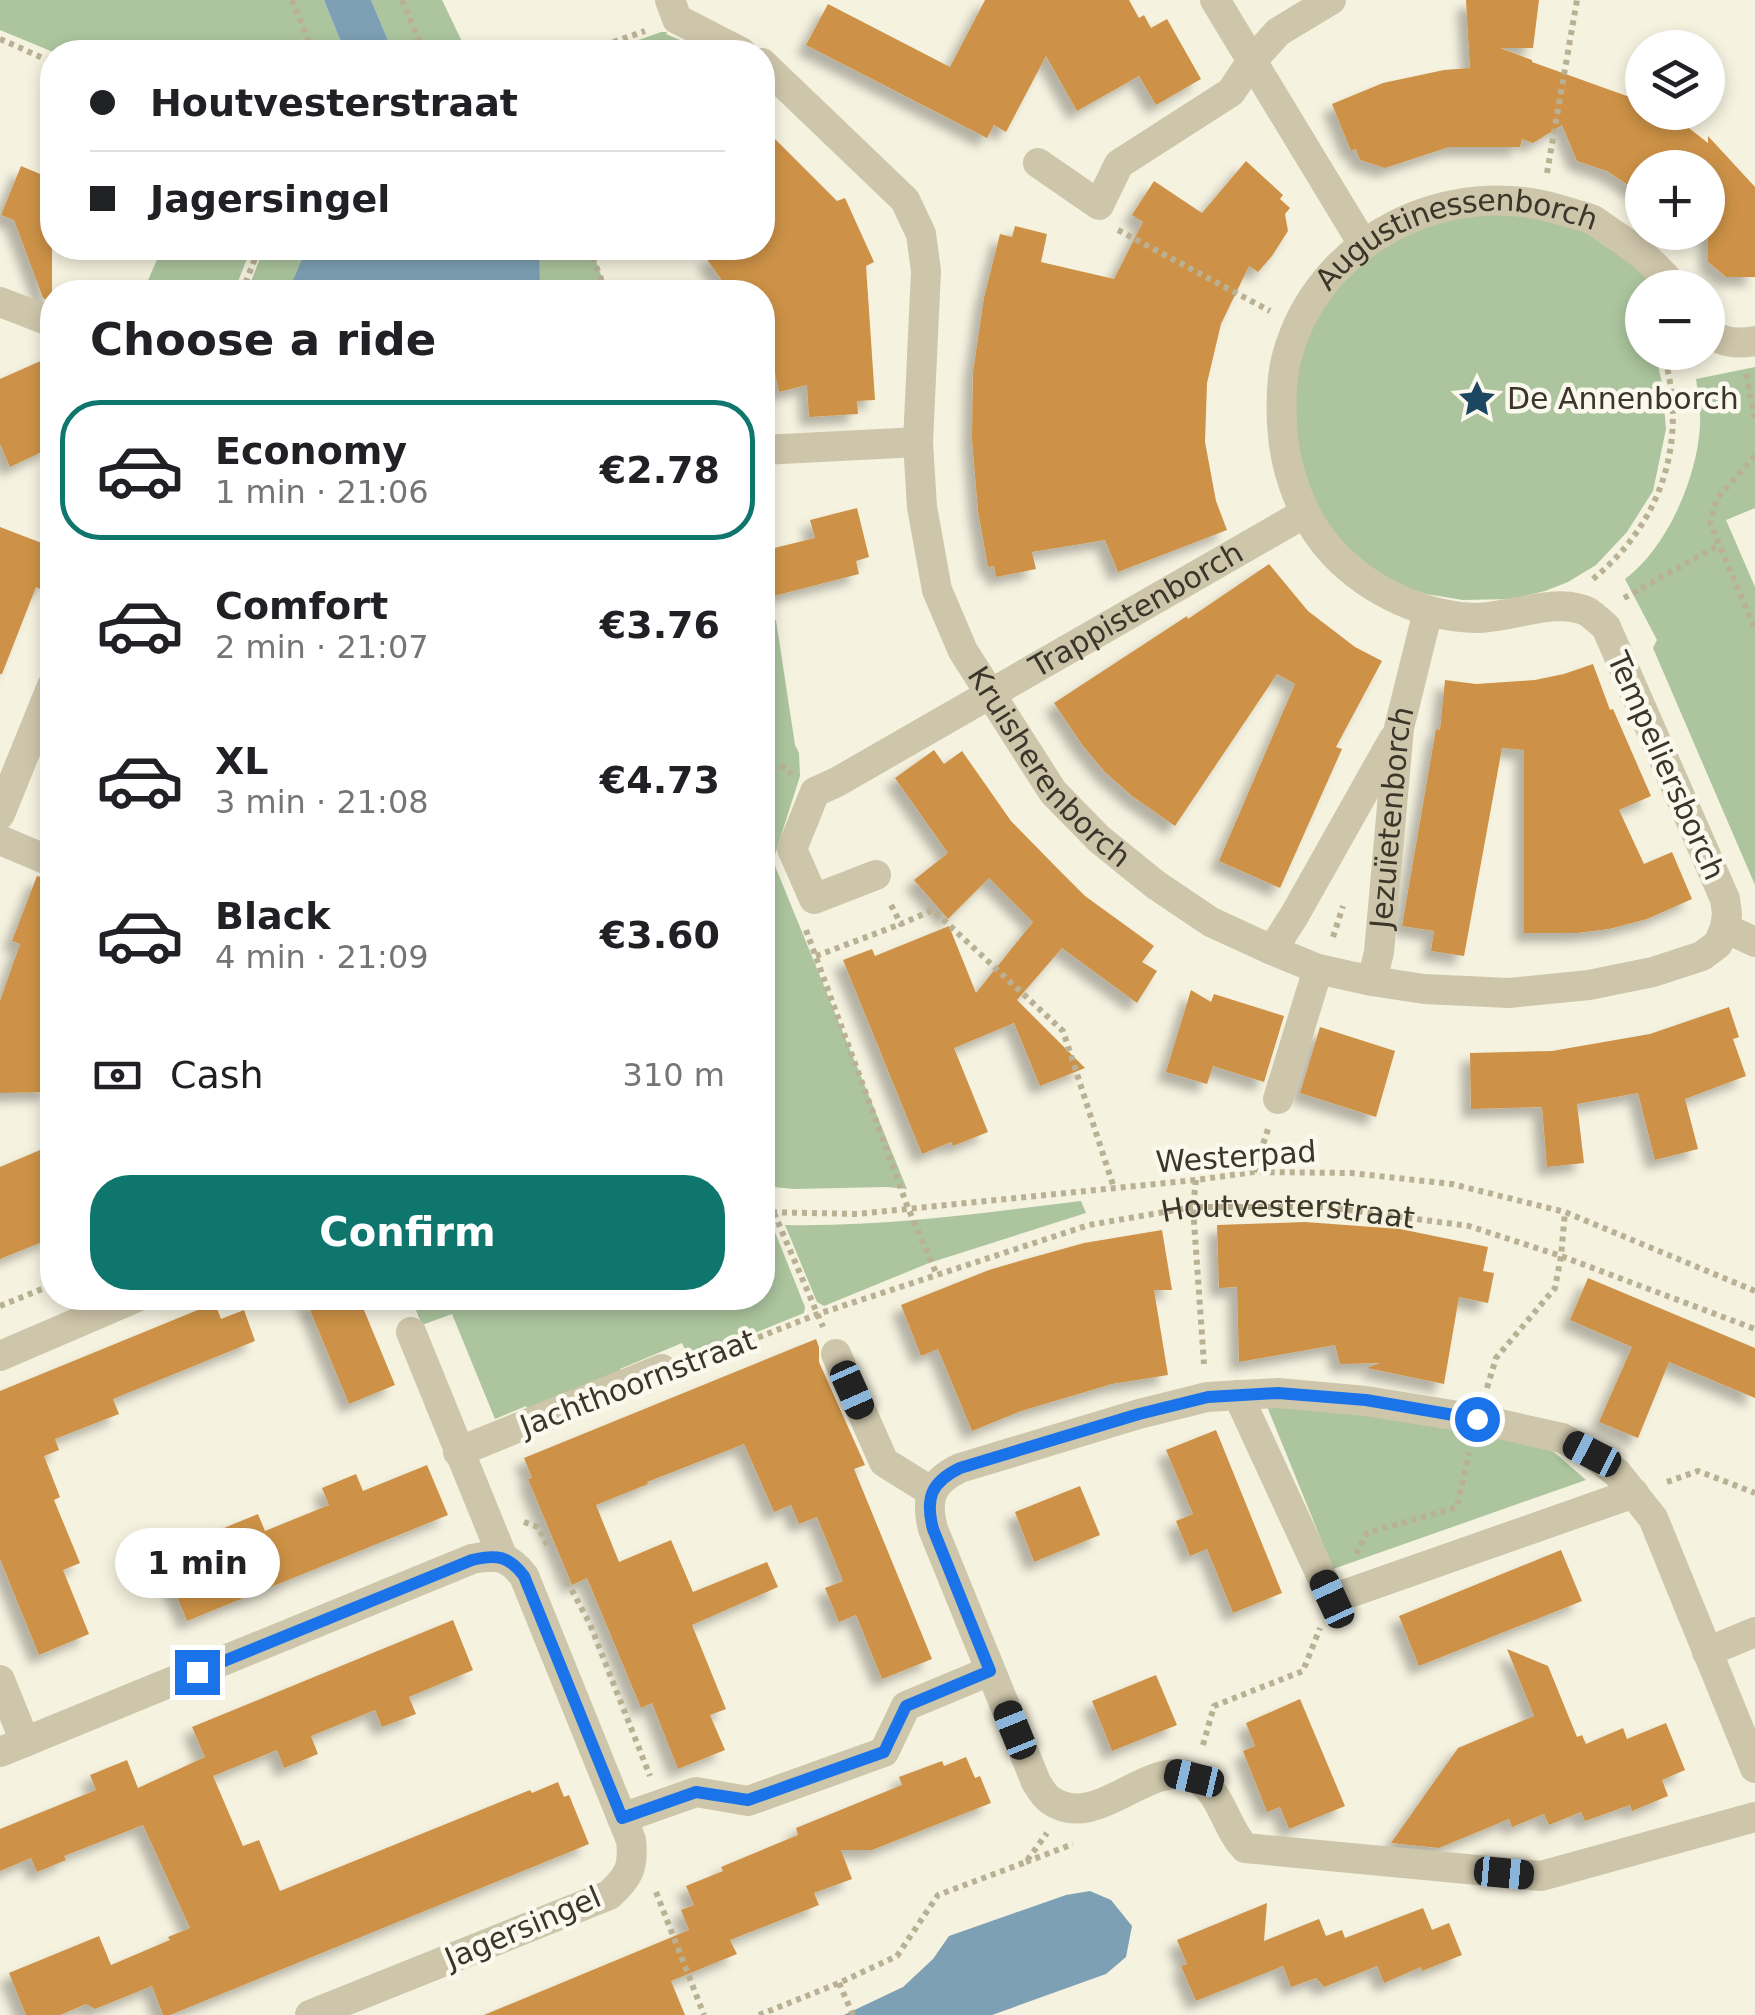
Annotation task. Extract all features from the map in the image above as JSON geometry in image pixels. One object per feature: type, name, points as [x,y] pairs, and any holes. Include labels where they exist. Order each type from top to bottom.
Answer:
[{"type":"street","points":[[1215,0],[1363,244]]},
{"type":"street","points":[[1038,163],[1098,206],[1119,164],[1231,92],[1278,32],[1331,0]]},
{"type":"street","points":[[673,10],[722,40]]},
{"type":"street","name":"Kruisherenborch","points":[[775,76],[905,200],[921,234],[926,271],[918,442],[922,507],[938,590],[963,651],[990,694],[1053,792],[1098,839],[1156,885],[1212,922],[1272,950],[1318,969],[1424,989],[1508,993],[1589,985],[1654,972],[1702,956],[1718,944],[1725,928]]},
{"type":"street","name":"Augustinessenborch","points":[[1585,615],[1476,618],[1428,610],[1379,592],[1334,554],[1305,513],[1289,470],[1282,438],[1286,358],[1298,325],[1338,267],[1363,244],[1405,218],[1448,206],[1498,200],[1541,204],[1592,220],[1639,251],[1657,270]]},
{"type":"street","points":[[0,302],[40,317]]},
{"type":"street","points":[[775,449],[918,442]]},
{"type":"street","name":"Trappistenborch","points":[[876,875],[814,899],[792,849],[814,792],[1305,513]]},
{"type":"street","points":[[1399,728],[1428,610]]},
{"type":"street","name":"Tempeliersborch","points":[[1585,615],[1725,900],[1725,928]]},
{"type":"street","points":[[0,814],[40,716]]},
{"type":"street","name":"Jezuïetenborch","points":[[1272,950],[1399,728]]},
{"type":"street","name":"Jezuïetenborch","points":[[1372,981],[1380,952],[1399,728]]},
{"type":"street","points":[[0,840],[40,857]]},
{"type":"street","points":[[1725,928],[1755,942]]},
{"type":"street","points":[[1278,1099],[1318,969]]},
{"type":"street","points":[[0,1356],[107,1310]]},
{"type":"street","points":[[411,1332],[503,1558]]},
{"type":"street","points":[[836,1354],[884,1462],[932,1492]]},
{"type":"street","name":"Jachthoornstraat","points":[[458,1452],[662,1369]]},
{"type":"street","points":[[1755,1768],[1652,1518],[1617,1473],[1562,1438],[1366,1400],[1278,1393],[1208,1397],[960,1468],[942,1477],[932,1492],[928,1510],[933,1529],[1036,1782],[1048,1799],[1066,1807],[1089,1808],[1172,1772],[1194,1778],[1212,1791],[1232,1835],[1245,1848],[1542,1876],[1755,1817]]},
{"type":"street","points":[[1238,1396],[1332,1599],[1634,1493]]},
{"type":"street","points":[[0,1680],[13,1747],[472,1560],[503,1558],[516,1565],[524,1576],[631,1840],[633,1858]]},
{"type":"street","points":[[1708,1652],[1755,1632]]},
{"type":"street","points":[[622,1818],[696,1792],[748,1800],[884,1752],[906,1706],[990,1671]]},
{"type":"street","name":"Jagersingel","points":[[310,2015],[609,1895],[626,1880],[633,1858]]},
{"type":"path","points":[[292,0],[307,40]]},
{"type":"path","points":[[402,0],[419,40]]},
{"type":"path","points":[[1541,204],[1578,0]]},
{"type":"path","points":[[610,40],[673,10]]},
{"type":"path","points":[[0,40],[40,57]]},
{"type":"path","points":[[1098,206],[1119,232],[1298,325]]},
{"type":"path","points":[[1725,345],[1755,422]]},
{"type":"path","points":[[1585,615],[1650,513],[1665,473],[1673,434],[1667,370]]},
{"type":"path","points":[[1755,456],[1717,498],[1710,523],[1755,629]]},
{"type":"path","points":[[1585,615],[1604,609],[1719,544]]},
{"type":"path","points":[[876,875],[901,924]]},
{"type":"path","points":[[816,956],[933,910],[1062,1032],[1114,1188]]},
{"type":"path","points":[[802,920],[908,1208],[937,1275]]},
{"type":"path","points":[[1254,1172],[1278,1099]]},
{"type":"path","name":"Westerpad","points":[[775,1213],[857,1214],[1254,1172],[1351,1173],[1452,1184],[1565,1212],[1755,1292]]},
{"type":"path","points":[[1196,1180],[1193,1206],[1204,1364],[1238,1396]]},
{"type":"path","name":"Houtvesterstraat","points":[[818,1314],[1089,1226],[1193,1206],[1326,1206],[1469,1226],[1755,1329]]},
{"type":"path","points":[[775,1215],[818,1314]]},
{"type":"path","points":[[0,1306],[40,1290]]},
{"type":"path","name":"Jachthoornstraat","points":[[662,1369],[696,1363],[818,1314]]},
{"type":"path","points":[[1634,1493],[1698,1471],[1755,1493]]},
{"type":"path","points":[[758,2015],[897,1956],[938,1895],[1026,1862],[1066,1807]]},
{"type":"path","points":[[633,1858],[654,1886],[704,2015]]},
{"type":"path","points":[[839,1983],[853,2015]]},
{"type":"green space","points":[[0,0],[324,0],[340,40],[40,40],[40,47],[0,30]]},
{"type":"green space","points":[[371,0],[442,0],[461,40],[388,40]]},
{"type":"green space","points":[[667,32],[680,40],[639,40]]},
{"type":"green space","name":"De Annenborch","points":[[1494,212],[1573,226],[1607,243],[1639,270],[1625,270],[1625,370],[1659,370],[1666,429],[1653,491],[1627,532],[1596,565],[1545,591],[1512,599],[1463,600],[1426,594],[1386,581],[1330,530],[1315,506],[1295,446],[1293,386],[1313,320],[1347,272],[1426,222]]},
{"type":"green space","points":[[157,260],[246,260],[239,280],[148,280]]},
{"type":"green space","points":[[259,260],[597,260],[603,280],[252,280]]},
{"type":"green space","points":[[1755,367],[1755,508],[1726,520],[1755,587],[1755,885],[1653,648],[1657,640],[1625,579],[1654,549],[1686,489],[1700,426],[1696,379]]},
{"type":"green space","points":[[775,620],[800,776],[775,855]]},
{"type":"green space","points":[[775,866],[907,1189],[775,1187]]},
{"type":"green space","points":[[1081,1201],[1086,1213],[929,1263],[824,1306],[817,1302],[785,1225],[897,1221]]},
{"type":"green space","points":[[775,1232],[805,1307],[804,1313],[690,1359],[682,1343],[620,1369],[623,1377],[530,1415],[526,1406],[495,1419],[452,1314],[422,1325],[416,1310],[775,1310]]},
{"type":"green space","points":[[1266,1404],[1310,1405],[1500,1433],[1554,1452],[1586,1480],[1333,1569]]},
{"type":"water","points":[[324,0],[371,0],[388,40],[340,40]]},
{"type":"water","points":[[302,260],[539,260],[540,280],[293,280]]},
{"type":"water","points":[[1090,1891],[1111,1900],[1132,1926],[1126,1957],[1106,1974],[992,2015],[844,2015],[903,1987],[933,1959],[949,1936],[1066,1895]]},
{"type":"building","points":[[985,0],[1129,0],[1139,18],[1144,15],[1151,28],[1167,19],[1201,79],[1156,105],[1139,76],[1077,111],[1046,56],[1006,132],[994,125],[987,138],[806,45],[828,4],[950,67]]},
{"type":"building","points":[[1466,0],[1539,0],[1533,48],[1500,48],[1625,95],[1625,130],[1691,130],[1708,143],[1708,136],[1721,150],[1625,150],[1625,183],[1607,171],[1577,161],[1562,125],[1533,143],[1522,139],[1520,147],[1449,147],[1385,168],[1360,160],[1356,149],[1351,151],[1332,104],[1383,83],[1470,68]]},
{"type":"building","points":[[775,139],[837,201],[845,198],[874,262],[866,266],[875,400],[857,401],[858,414],[809,417],[807,385],[779,392],[775,373],[775,280],[722,280],[707,260],[775,260]]},
{"type":"building","points":[[1725,154],[1755,187],[1755,277],[1726,277],[1725,270],[1718,270],[1708,262],[1708,250],[1725,250]]},
{"type":"building","points":[[1246,161],[1283,195],[1280,199],[1290,208],[1285,214],[1288,231],[1258,272],[1249,266],[1221,324],[1207,383],[1205,442],[1216,501],[1227,530],[1118,572],[1105,540],[1032,552],[1036,569],[996,577],[994,566],[988,567],[978,511],[972,439],[973,372],[984,298],[1000,234],[1012,237],[1015,226],[1047,234],[1041,262],[1114,279],[1143,222],[1132,215],[1154,181],[1202,213]]},
{"type":"building","points":[[21,166],[40,174],[40,260],[52,260],[52,280],[40,280],[40,290],[14,220],[1,215]]},
{"type":"building","points":[[40,361],[40,453],[10,467],[0,444],[0,379]]},
{"type":"building","points":[[857,508],[869,557],[856,561],[859,574],[775,596],[775,548],[815,538],[810,520]]},
{"type":"building","points":[[0,527],[40,542],[40,589],[36,587],[0,674]]},
{"type":"building","points":[[1269,564],[1308,611],[1355,647],[1382,661],[1336,747],[1342,749],[1280,888],[1219,861],[1295,684],[1277,674],[1175,826],[1105,772],[1054,703]]},
{"type":"building","points":[[1593,664],[1651,796],[1619,810],[1644,864],[1672,852],[1692,899],[1647,919],[1609,929],[1524,933],[1524,750],[1502,748],[1464,956],[1431,951],[1434,931],[1402,926],[1436,729],[1440,730],[1445,680],[1476,684],[1535,680]]},
{"type":"building","points":[[934,750],[944,764],[962,751],[1011,821],[1057,868],[1085,896],[1154,946],[1142,962],[1157,971],[1137,1003],[1062,948],[1017,1000],[1085,1068],[1040,1086],[1014,1023],[954,1048],[988,1132],[922,1154],[843,960],[872,949],[875,956],[949,926],[976,993],[1033,922],[989,878],[948,919],[914,880],[948,853],[895,778]]},
{"type":"building","points":[[37,876],[40,877],[40,1092],[0,1093],[0,1001],[20,944],[12,941]]},
{"type":"building","points":[[1191,990],[1211,1002],[1214,994],[1284,1016],[1264,1082],[1213,1066],[1207,1084],[1166,1072]]},
{"type":"building","points":[[1729,1007],[1739,1037],[1733,1039],[1746,1076],[1685,1099],[1698,1149],[1655,1160],[1638,1093],[1577,1104],[1584,1163],[1547,1167],[1542,1107],[1471,1109],[1470,1053],[1552,1051],[1650,1034]]},
{"type":"building","points":[[1320,1027],[1395,1051],[1376,1117],[1300,1093]]},
{"type":"building","points":[[40,1150],[40,1243],[0,1259],[0,1167]]},
{"type":"building","points":[[1305,1222],[1400,1229],[1488,1247],[1483,1271],[1494,1273],[1488,1303],[1459,1297],[1444,1384],[1367,1368],[1380,1363],[1340,1364],[1335,1345],[1239,1362],[1237,1287],[1219,1288],[1217,1225]]},
{"type":"building","points":[[1162,1230],[1172,1290],[1154,1290],[1168,1375],[1112,1384],[1021,1411],[972,1431],[938,1349],[921,1356],[901,1305],[1023,1260],[1084,1243]]},
{"type":"building","points":[[1588,1278],[1755,1348],[1755,1398],[1669,1362],[1638,1438],[1599,1422],[1632,1347],[1570,1320]]},
{"type":"building","points":[[198,1310],[218,1310],[221,1319],[244,1310],[255,1341],[113,1399],[119,1414],[55,1439],[59,1450],[44,1456],[60,1497],[54,1500],[80,1563],[63,1570],[89,1634],[39,1655],[0,1559],[0,1391]]},
{"type":"building","points":[[310,1310],[364,1310],[395,1385],[349,1404]]},
{"type":"building","points":[[816,1339],[819,1362],[865,1465],[854,1469],[932,1659],[882,1679],[856,1615],[839,1622],[825,1588],[843,1581],[817,1517],[799,1524],[791,1505],[774,1512],[744,1444],[647,1482],[596,1505],[619,1562],[671,1540],[693,1592],[767,1562],[778,1587],[692,1625],[726,1709],[710,1715],[725,1750],[678,1769],[652,1703],[641,1708],[587,1578],[572,1585],[528,1479],[532,1478],[524,1458]]},
{"type":"building","points":[[1216,1430],[1282,1593],[1233,1613],[1207,1549],[1190,1556],[1176,1521],[1193,1514],[1166,1450]]},
{"type":"building","points":[[427,1465],[448,1515],[187,1621],[167,1572],[231,1546],[224,1528],[258,1514],[265,1531],[329,1505],[322,1488],[356,1474],[363,1491]]},
{"type":"building","points":[[1080,1486],[1100,1535],[1034,1562],[1015,1512]]},
{"type":"building","points":[[1561,1550],[1582,1601],[1419,1666],[1399,1616]]},
{"type":"building","points":[[453,1620],[473,1670],[409,1697],[416,1714],[382,1727],[375,1710],[311,1736],[318,1754],[284,1768],[277,1750],[213,1776],[243,1846],[259,1840],[280,1891],[558,1782],[564,1797],[569,1795],[589,1844],[170,2015],[163,2015],[152,1986],[95,2009],[86,2004],[60,2015],[26,2015],[9,1973],[99,1936],[111,1965],[190,1928],[143,1825],[64,1856],[66,1860],[37,1872],[31,1858],[0,1871],[0,1829],[96,1790],[90,1775],[127,1760],[138,1788],[205,1757],[192,1727]]},
{"type":"building","points":[[1507,1649],[1548,1666],[1577,1737],[1582,1735],[1586,1744],[1623,1728],[1627,1739],[1666,1723],[1685,1770],[1662,1780],[1668,1796],[1632,1811],[1630,1805],[1585,1821],[1581,1812],[1549,1825],[1544,1814],[1512,1827],[1509,1819],[1439,1848],[1391,1843],[1458,1748],[1534,1716]]},
{"type":"building","points":[[1156,1675],[1177,1725],[1112,1751],[1092,1701]]},
{"type":"building","points":[[1300,1699],[1345,1806],[1289,1829],[1280,1807],[1267,1812],[1243,1751],[1255,1746],[1246,1723]]},
{"type":"building","points":[[966,1757],[975,1778],[980,1776],[991,1803],[872,1850],[841,1850],[852,1879],[814,1893],[819,1905],[730,1940],[737,1954],[671,1981],[685,2015],[484,2015],[689,1930],[681,1910],[694,1905],[686,1886],[798,1835],[796,1828],[902,1785],[899,1777],[942,1761],[944,1766]]},
{"type":"building","points":[[1267,1903],[1264,1941],[1319,1919],[1326,1936],[1342,1930],[1345,1938],[1423,1908],[1432,1930],[1449,1923],[1462,1955],[1384,1983],[1377,1966],[1324,1987],[1316,1978],[1291,1987],[1283,1966],[1196,2001],[1181,1966],[1187,1964],[1177,1940]]},
{"type":"place","name":"De Annenborch","points":[[1477,399]]},
{"type":"route","points":[[197,1672],[472,1560],[503,1558],[516,1565],[524,1576],[622,1818],[696,1792],[748,1800],[884,1752],[906,1706],[990,1671],[928,1510],[932,1492],[942,1477],[1103,1424],[1208,1397],[1278,1393],[1366,1400],[1477,1419]]}]
